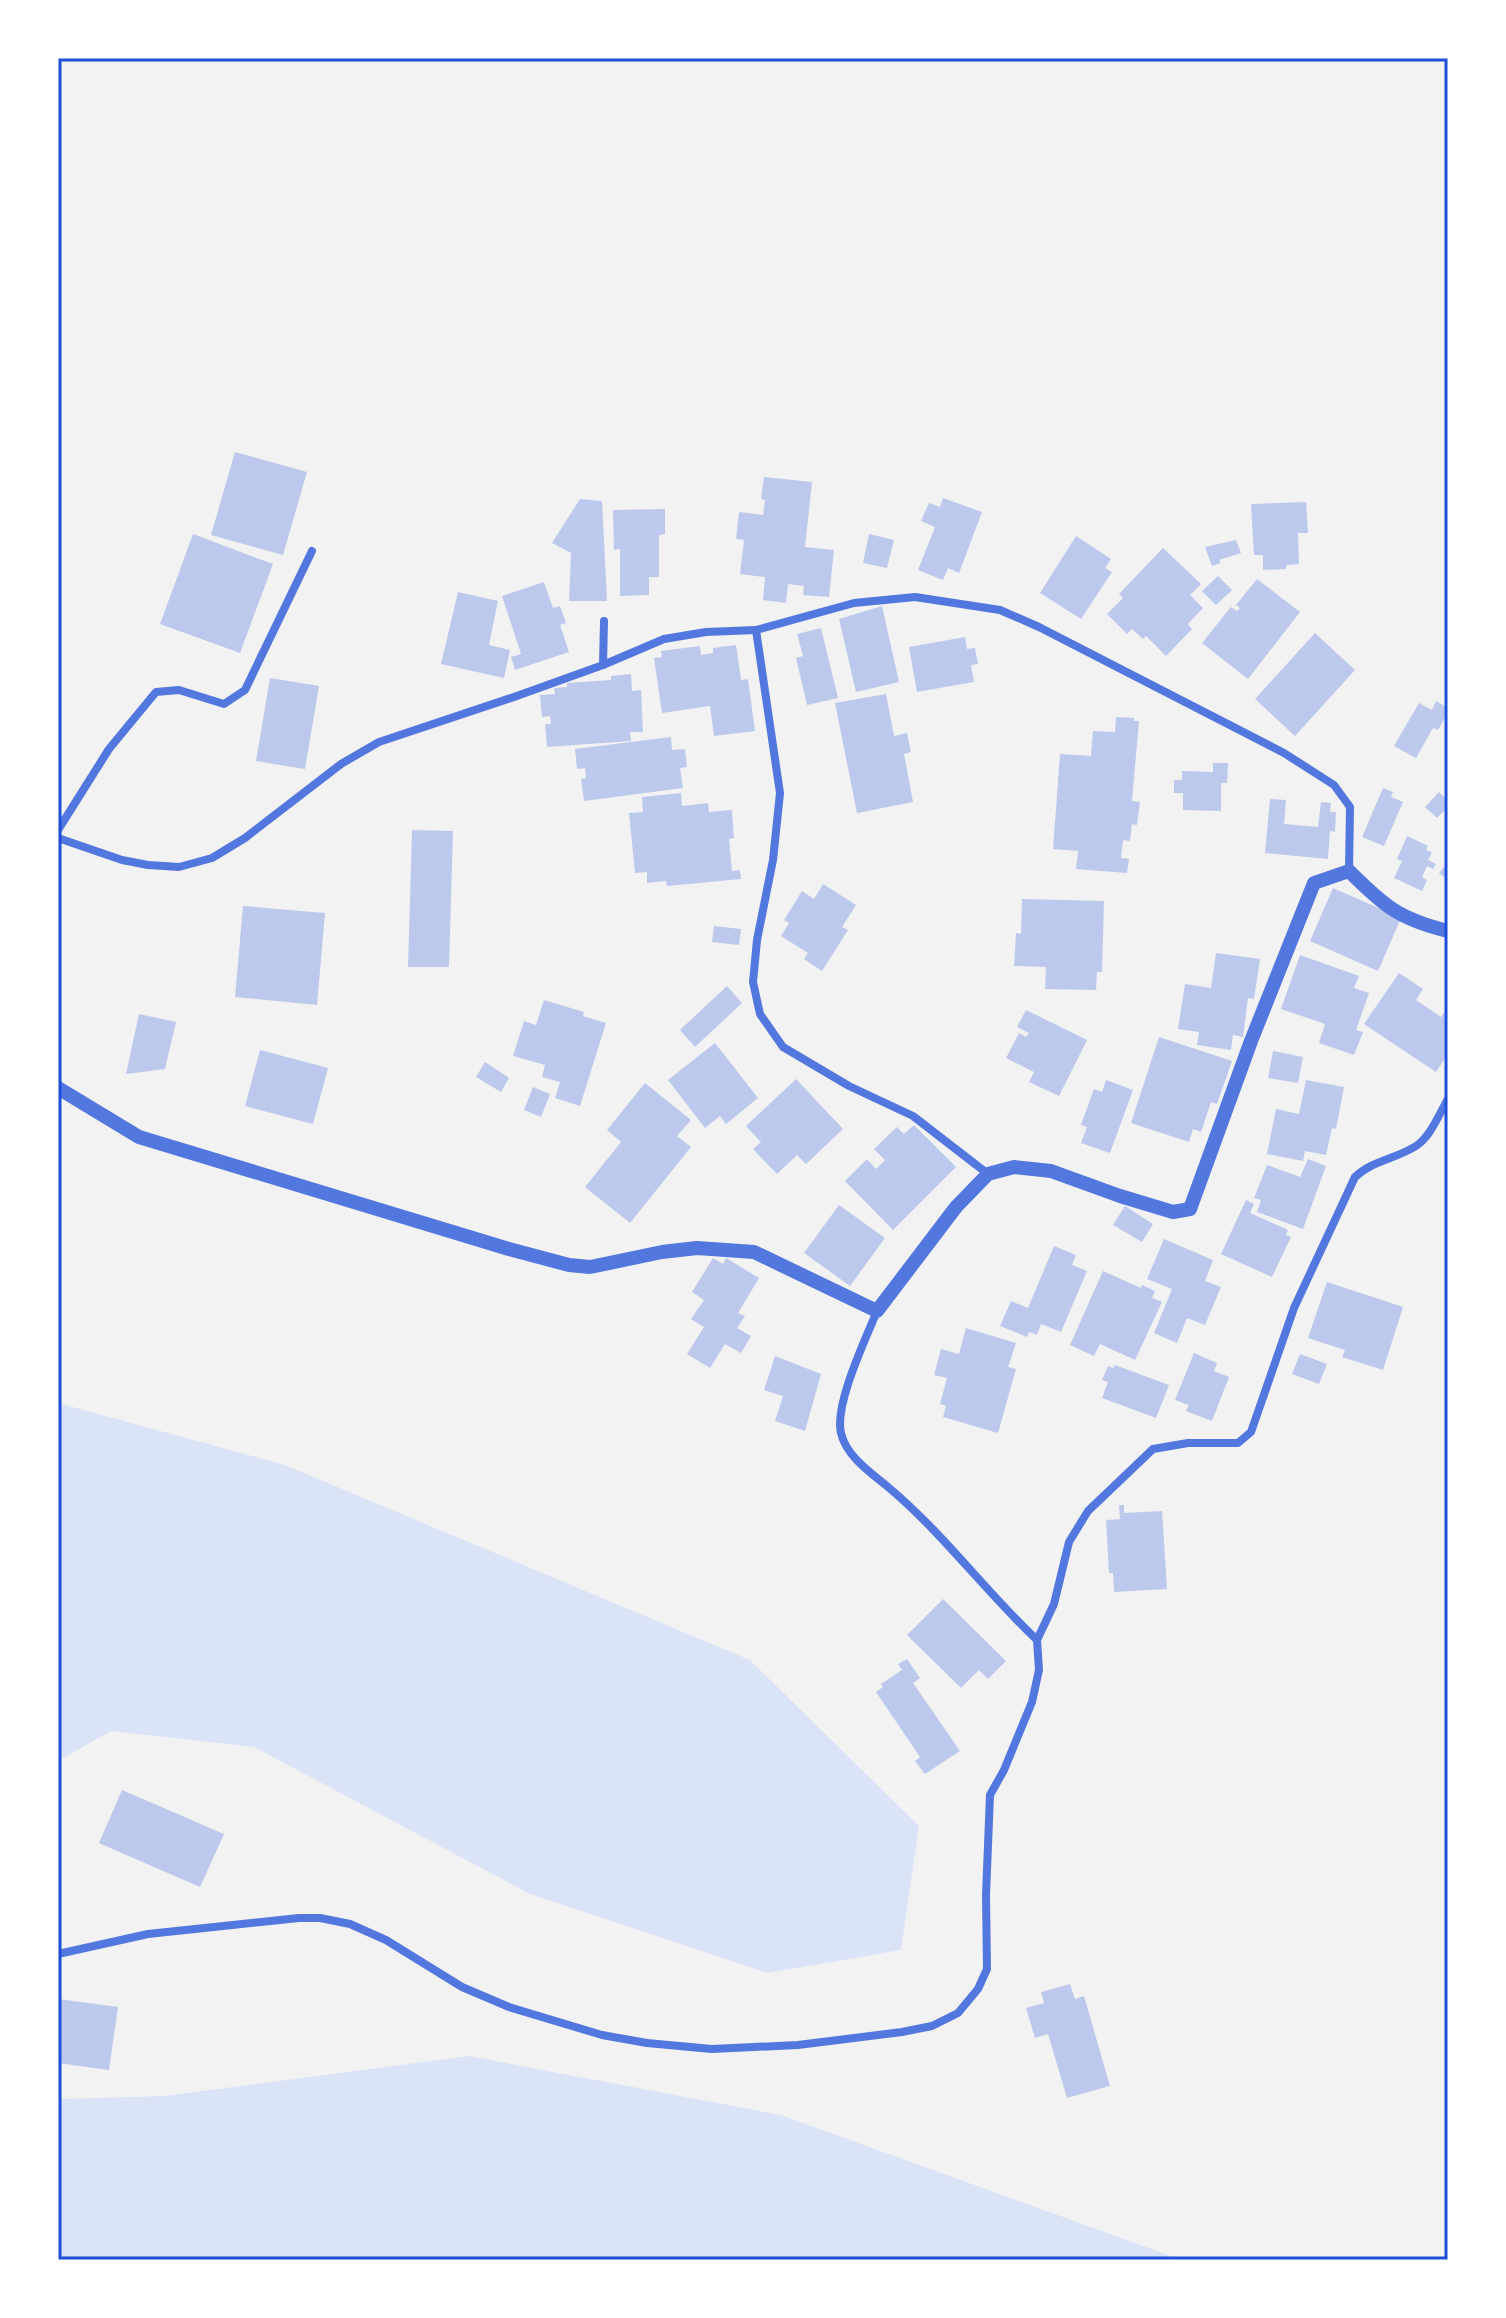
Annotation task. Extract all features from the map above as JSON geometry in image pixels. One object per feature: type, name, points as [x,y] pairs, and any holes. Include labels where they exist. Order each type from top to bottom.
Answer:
[{"type":"street","points":[[58,830],[109,749],[156,692],[179,690],[224,704],[245,690],[312,551]]},
{"type":"street","points":[[58,838],[122,860],[148,865],[179,867],[212,858],[245,838],[341,764],[379,742],[603,665],[664,639],[706,632],[756,630],[854,603],[915,597],[1000,610],[1284,753],[1334,785],[1350,807],[1349,871],[1382,904],[1414,923],[1448,931]]},
{"type":"street","points":[[603,665],[604,621]]},
{"type":"street","points":[[756,630],[780,793],[773,860],[757,940],[753,982],[760,1014],[783,1047],[849,1086],[913,1116],[988,1174]]},
{"type":"street","points":[[1037,1640],[910,1505],[859,1462],[845,1442],[840,1431],[841,1418],[850,1379],[877,1311],[956,1207],[988,1174],[1014,1167],[1051,1171],[1173,1212],[1190,1209],[1251,1041],[1314,883],[1349,871]]},
{"type":"street","points":[[58,1088],[139,1137],[509,1249],[569,1265],[590,1267],[697,1248],[754,1252],[877,1311]]},
{"type":"street","points":[[58,1954],[148,1934],[320,1918],[350,1924],[374,1935],[462,1987],[509,2007],[602,2035],[647,2043],[712,2049],[798,2045],[932,2026],[958,2013],[978,1989],[987,1969],[990,1795],[1004,1770],[1032,1702],[1039,1670],[1037,1640],[1054,1604],[1069,1542],[1088,1511],[1153,1449],[1188,1443],[1238,1443],[1251,1432],[1294,1308],[1355,1177],[1374,1163],[1417,1145],[1426,1136],[1448,1099]]},
{"type":"shaded area","points":[[58,1403],[285,1465],[750,1660],[919,1826],[901,1950],[768,1973],[530,1894],[254,1747],[111,1731],[58,1761]]},
{"type":"shaded area","points":[[469,2056],[781,2115],[1182,2260],[58,2260],[58,2099],[164,2096]]},
{"type":"building","points":[[235,452],[307,472],[283,555],[211,535]]},
{"type":"building","points":[[764,477],[812,482],[805,547],[834,550],[829,597],[803,595],[804,586],[788,584],[786,603],[763,600],[765,577],[740,574],[744,540],[736,539],[739,512],[763,515],[765,500],[761,499]]},
{"type":"building","points":[[943,498],[982,512],[959,573],[948,568],[943,580],[918,570],[935,527],[921,521],[929,503],[940,507]]},
{"type":"building","points":[[580,499],[602,501],[607,601],[569,601],[571,553],[552,543]]},
{"type":"building","points":[[1306,502],[1308,533],[1298,533],[1299,564],[1286,565],[1286,569],[1263,570],[1263,555],[1254,555],[1251,504]]},
{"type":"building","points":[[665,509],[665,534],[659,535],[659,577],[649,577],[649,595],[620,596],[620,549],[614,550],[613,510]]},
{"type":"building","points":[[193,534],[273,564],[240,653],[160,624]]},
{"type":"building","points":[[869,534],[894,540],[887,568],[863,563]]},
{"type":"building","points":[[1076,536],[1111,559],[1105,568],[1112,572],[1081,619],[1040,593]]},
{"type":"building","points":[[1236,540],[1241,553],[1219,560],[1221,563],[1212,566],[1205,547]]},
{"type":"building","points":[[1163,548],[1201,584],[1190,595],[1203,608],[1188,624],[1192,629],[1166,656],[1146,636],[1143,639],[1132,629],[1127,634],[1107,614],[1123,598],[1119,594]]},
{"type":"building","points":[[1218,576],[1232,590],[1216,605],[1202,591]]},
{"type":"building","points":[[1257,579],[1300,612],[1248,679],[1202,643],[1231,607],[1237,611],[1240,608],[1236,605]]},
{"type":"building","points":[[544,582],[553,608],[560,606],[566,623],[560,625],[569,652],[515,670],[511,657],[521,654],[502,596]]},
{"type":"building","points":[[458,592],[498,601],[489,645],[510,650],[504,678],[441,664]]},
{"type":"building","points":[[882,606],[899,682],[856,692],[839,619]]},
{"type":"building","points":[[821,628],[838,698],[807,705],[796,658],[803,656],[797,634]]},
{"type":"building","points":[[1315,633],[1355,670],[1295,736],[1255,699]]},
{"type":"building","points":[[965,637],[967,649],[975,648],[978,664],[971,665],[974,682],[917,692],[909,647]]},
{"type":"building","points":[[736,645],[741,680],[748,679],[755,731],[714,736],[710,706],[662,713],[654,658],[662,657],[661,651],[700,646],[701,655],[713,653],[713,648]]},
{"type":"building","points":[[631,674],[632,691],[641,690],[643,732],[630,732],[631,741],[547,747],[545,724],[551,724],[550,716],[542,717],[540,695],[555,694],[554,688],[567,687],[567,683],[611,680],[611,676]]},
{"type":"building","points":[[270,678],[319,686],[305,769],[256,761]]},
{"type":"building","points":[[886,694],[894,736],[907,733],[911,752],[904,754],[913,802],[857,813],[835,703]]},
{"type":"building","points":[[1436,701],[1448,708],[1448,712],[1438,730],[1433,728],[1416,758],[1394,746],[1419,703],[1432,710]]},
{"type":"building","points":[[1116,717],[1139,721],[1132,801],[1140,802],[1137,825],[1132,824],[1130,841],[1123,840],[1121,858],[1129,859],[1127,873],[1076,869],[1078,851],[1053,849],[1060,754],[1091,756],[1093,731],[1115,732]]},
{"type":"building","points":[[671,737],[672,750],[685,749],[687,767],[680,768],[683,788],[584,801],[581,779],[586,778],[585,768],[577,769],[575,749]]},
{"type":"building","points":[[1213,763],[1228,763],[1227,783],[1221,783],[1221,811],[1183,810],[1183,793],[1174,793],[1174,780],[1182,780],[1182,771],[1213,772]]},
{"type":"building","points":[[1383,788],[1393,792],[1391,797],[1403,802],[1384,846],[1362,837]]},
{"type":"building","points":[[1439,792],[1448,801],[1448,807],[1437,818],[1425,807]]},
{"type":"building","points":[[681,793],[682,806],[708,803],[709,812],[732,810],[734,838],[729,839],[732,871],[740,870],[741,879],[667,886],[666,881],[647,883],[647,872],[635,873],[629,813],[643,812],[642,797]]},
{"type":"building","points":[[1270,799],[1286,800],[1284,824],[1318,827],[1321,802],[1331,803],[1330,812],[1336,812],[1335,832],[1330,831],[1328,859],[1265,853]]},
{"type":"building","points":[[412,830],[453,831],[449,967],[408,967]]},
{"type":"building","points":[[1407,836],[1428,846],[1426,850],[1432,852],[1428,860],[1436,864],[1433,869],[1427,866],[1422,877],[1427,880],[1422,891],[1394,878],[1402,861],[1397,859]]},
{"type":"building","points":[[1448,862],[1448,880],[1439,873]]},
{"type":"building","points":[[823,884],[856,905],[842,927],[848,930],[822,971],[804,959],[808,953],[781,936],[789,923],[784,920],[802,891],[814,899]]},
{"type":"building","points":[[1333,888],[1401,918],[1378,971],[1310,941]]},
{"type":"building","points":[[1022,899],[1104,901],[1102,972],[1097,972],[1096,990],[1045,989],[1046,967],[1014,966],[1016,933],[1021,934]]},
{"type":"building","points":[[243,906],[325,913],[317,1005],[235,997]]},
{"type":"building","points":[[714,926],[741,929],[739,945],[712,942]]},
{"type":"building","points":[[1216,953],[1260,959],[1254,999],[1248,998],[1243,1037],[1233,1035],[1231,1050],[1197,1045],[1199,1032],[1178,1029],[1185,984],[1211,988]]},
{"type":"building","points":[[1300,955],[1359,976],[1354,988],[1369,993],[1356,1030],[1363,1032],[1354,1055],[1319,1043],[1325,1024],[1281,1009]]},
{"type":"building","points":[[1399,973],[1423,989],[1416,1000],[1441,1017],[1448,1011],[1448,1054],[1436,1072],[1364,1024]]},
{"type":"building","points":[[727,986],[742,1003],[695,1047],[680,1030]]},
{"type":"building","points":[[544,1000],[584,1012],[583,1016],[606,1023],[580,1106],[555,1098],[560,1082],[542,1077],[545,1065],[513,1056],[524,1021],[536,1025]]},
{"type":"building","points":[[1026,1010],[1087,1040],[1059,1096],[1029,1082],[1034,1072],[1006,1058],[1019,1033],[1026,1037],[1029,1033],[1017,1027]]},
{"type":"building","points":[[139,1014],[176,1022],[165,1069],[126,1074]]},
{"type":"building","points":[[1159,1037],[1232,1061],[1217,1104],[1211,1102],[1201,1132],[1193,1129],[1189,1142],[1131,1123]]},
{"type":"building","points":[[715,1043],[758,1098],[726,1124],[720,1116],[705,1128],[668,1080]]},
{"type":"building","points":[[260,1050],[328,1068],[313,1124],[245,1106]]},
{"type":"building","points":[[1273,1051],[1303,1057],[1298,1083],[1268,1078]]},
{"type":"building","points":[[485,1062],[509,1078],[501,1092],[476,1077]]},
{"type":"building","points":[[796,1079],[843,1129],[806,1164],[797,1155],[777,1174],[753,1149],[761,1142],[746,1126]]},
{"type":"building","points":[[1106,1080],[1133,1090],[1110,1153],[1081,1143],[1087,1127],[1081,1125],[1094,1089],[1102,1092]]},
{"type":"building","points":[[1306,1080],[1344,1087],[1336,1129],[1332,1128],[1326,1155],[1305,1151],[1303,1161],[1267,1154],[1276,1109],[1299,1114]]},
{"type":"building","points":[[645,1083],[691,1120],[677,1136],[691,1147],[630,1223],[585,1187],[621,1142],[607,1130]]},
{"type":"building","points":[[533,1087],[550,1094],[541,1117],[524,1110]]},
{"type":"building","points":[[914,1125],[956,1167],[893,1230],[845,1181],[867,1159],[876,1169],[885,1160],[874,1149],[897,1127],[904,1134]]},
{"type":"building","points":[[1308,1159],[1326,1166],[1303,1229],[1257,1212],[1261,1200],[1254,1198],[1267,1165],[1300,1177]]},
{"type":"building","points":[[1246,1200],[1254,1204],[1250,1213],[1288,1230],[1286,1235],[1291,1237],[1272,1277],[1221,1254]]},
{"type":"building","points":[[839,1205],[885,1238],[850,1286],[804,1253]]},
{"type":"building","points":[[1125,1206],[1153,1224],[1142,1242],[1113,1225]]},
{"type":"building","points":[[1164,1239],[1213,1260],[1205,1281],[1221,1287],[1205,1325],[1187,1318],[1177,1343],[1154,1333],[1172,1289],[1147,1279]]},
{"type":"building","points":[[1054,1246],[1076,1255],[1072,1265],[1087,1271],[1061,1332],[1041,1324],[1037,1335],[1029,1332],[1027,1337],[1000,1326],[1011,1301],[1028,1308]]},
{"type":"building","points":[[713,1258],[723,1264],[726,1258],[759,1278],[738,1313],[745,1316],[737,1328],[751,1336],[741,1353],[725,1344],[710,1368],[687,1354],[704,1327],[691,1319],[704,1300],[692,1292]]},
{"type":"building","points":[[1103,1271],[1155,1291],[1152,1298],[1162,1302],[1135,1360],[1100,1344],[1094,1356],[1070,1345]]},
{"type":"building","points":[[1327,1282],[1403,1307],[1383,1370],[1342,1357],[1345,1350],[1308,1338]]},
{"type":"building","points":[[966,1328],[1016,1343],[1008,1367],[1016,1369],[998,1433],[943,1417],[946,1406],[940,1404],[947,1378],[934,1375],[941,1349],[959,1354]]},
{"type":"building","points":[[1194,1353],[1217,1363],[1214,1371],[1229,1377],[1212,1421],[1186,1411],[1189,1405],[1175,1400]]},
{"type":"building","points":[[1300,1354],[1327,1364],[1319,1384],[1292,1374]]},
{"type":"building","points":[[775,1356],[821,1374],[805,1431],[775,1421],[783,1396],[764,1390]]},
{"type":"building","points":[[1115,1365],[1169,1385],[1156,1418],[1102,1398],[1108,1382],[1102,1380],[1108,1366],[1113,1368]]},
{"type":"building","points":[[1119,1505],[1124,1505],[1124,1513],[1162,1511],[1167,1589],[1114,1592],[1113,1573],[1109,1573],[1106,1520],[1120,1519]]},
{"type":"building","points":[[943,1599],[1006,1661],[988,1679],[979,1670],[961,1688],[907,1635]]},
{"type":"building","points":[[907,1659],[920,1678],[913,1683],[960,1751],[925,1774],[915,1761],[920,1757],[876,1692],[883,1687],[881,1684],[902,1670],[898,1664]]},
{"type":"building","points":[[122,1790],[224,1834],[200,1887],[99,1843]]},
{"type":"building","points":[[1070,1984],[1075,1999],[1084,1996],[1110,2086],[1067,2098],[1048,2034],[1035,2038],[1026,2008],[1044,2003],[1041,1992]]},
{"type":"building","points":[[58,1999],[118,2007],[109,2070],[58,2063]]}]
